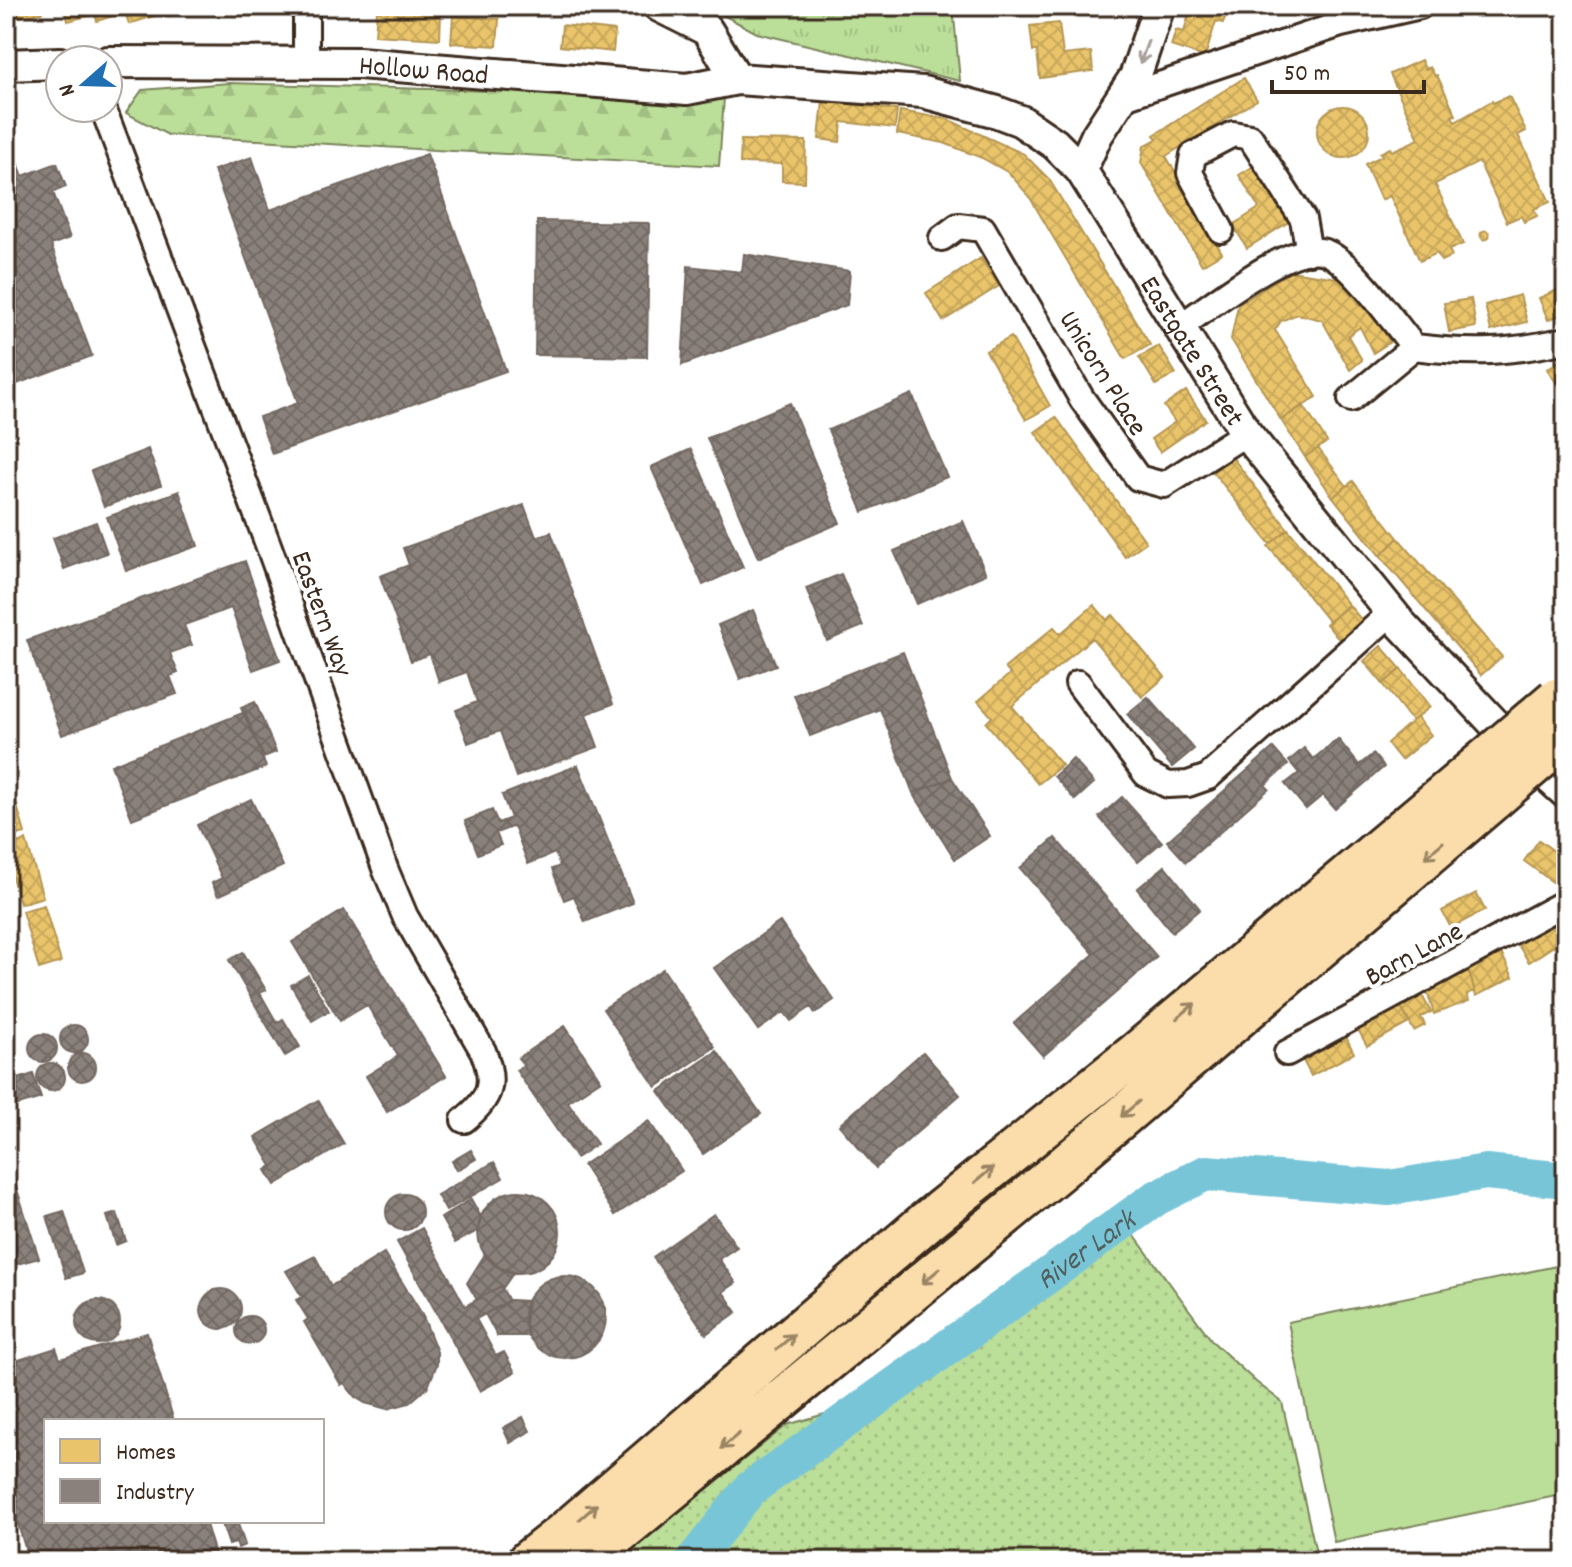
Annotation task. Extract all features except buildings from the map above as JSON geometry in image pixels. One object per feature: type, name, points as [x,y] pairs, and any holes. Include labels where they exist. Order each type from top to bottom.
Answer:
[{"type":"highway","points":[[585,1561],[1062,1168],[1480,787],[1561,695]]},
{"type":"highway","points":[[528,1561],[927,1221],[1135,1054],[1480,787],[1566,737]]},
{"type":"street","points":[[306,6],[306,63]]},
{"type":"street","points":[[659,6],[707,30],[737,79]]},
{"type":"street","points":[[1081,170],[1097,135],[1135,77],[1159,6]]},
{"type":"street","points":[[1124,97],[1341,24],[1420,6]]},
{"type":"street","name":"Hollow Road","points":[[124,62],[359,63],[687,89],[737,79]]},
{"type":"street","points":[[6,65],[44,64]]},
{"type":"street","name":"Eastgate Street","points":[[737,79],[923,92],[997,112],[1021,121],[1049,138],[1081,170],[1246,433],[1391,613],[1524,755],[1566,793]]},
{"type":"street","name":"Eastern Way","points":[[109,124],[269,547],[386,871],[405,916],[490,1068],[490,1089],[478,1109],[464,1120]]},
{"type":"street","points":[[1221,230],[1190,173],[1193,155],[1233,134],[1250,137],[1303,219],[1309,252]]},
{"type":"street","name":"Unicorn Place","points":[[942,238],[958,226],[983,229],[1082,399],[1138,478],[1164,485],[1246,433]]},
{"type":"street","points":[[1179,327],[1275,262],[1324,251],[1343,263],[1414,347],[1458,352],[1519,351],[1566,340]]},
{"type":"street","points":[[1351,399],[1414,347]]},
{"type":"street","points":[[1078,683],[1146,774],[1168,785],[1188,784],[1208,777],[1391,613]]},
{"type":"street","name":"Barn Lane","points":[[1287,1053],[1566,902]]},
{"type":"green space","points":[[706,6],[953,6],[960,81],[757,33]]},
{"type":"green space","points":[[229,83],[724,98],[719,166],[168,135],[126,113],[142,90]]},
{"type":"green space","points":[[1117,1212],[1213,1342],[1282,1402],[1318,1561],[616,1561],[787,1425],[842,1409]]},
{"type":"green space","points":[[1566,1264],[1566,1494],[1334,1542],[1288,1322]]},
{"type":"waterway","name":"River Lark","points":[[693,1561],[750,1489],[1156,1198],[1206,1173],[1389,1188],[1486,1172],[1566,1180]]}]
